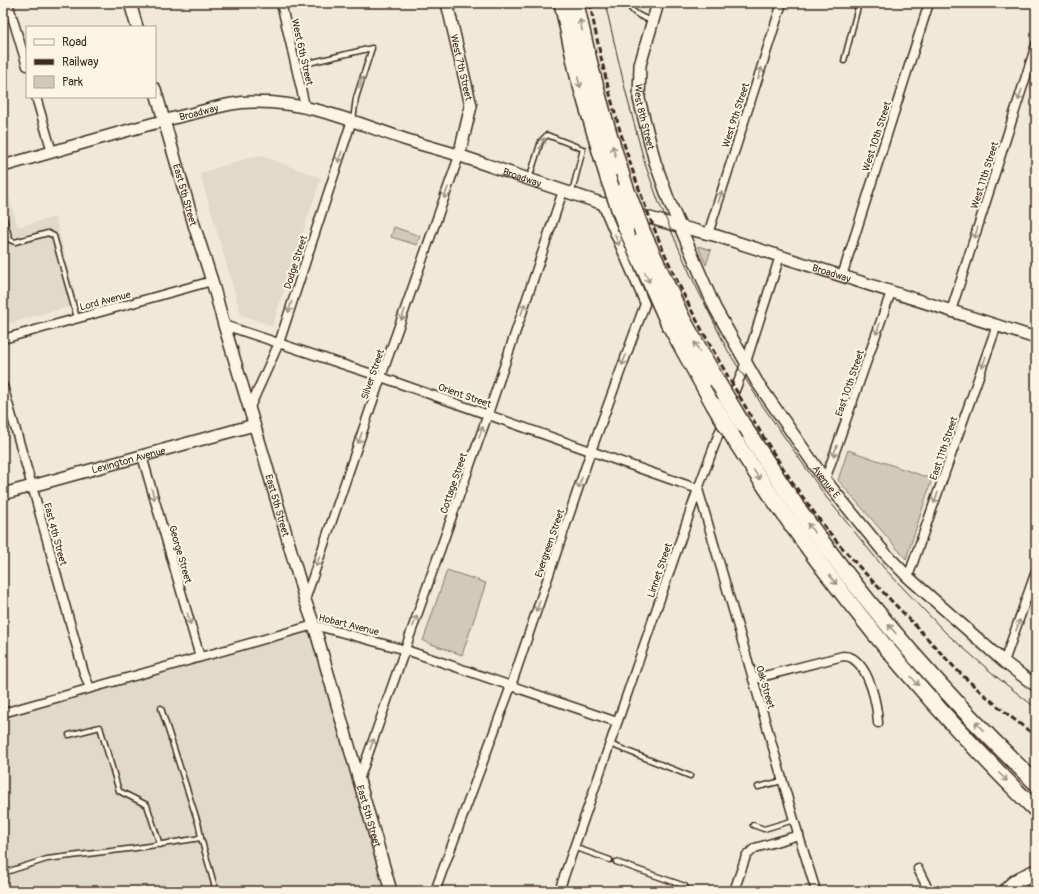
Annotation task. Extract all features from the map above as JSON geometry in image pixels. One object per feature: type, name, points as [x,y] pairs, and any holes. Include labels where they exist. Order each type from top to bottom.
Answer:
[{"type":"highway","points":[[562,3],[580,83],[608,178],[626,228],[668,322],[714,405],[736,442],[813,555],[874,632],[958,729],[1036,810]]},
{"type":"highway","points":[[576,3],[595,86],[626,188],[643,233],[679,312],[717,381],[743,425],[801,514],[844,571],[911,651],[958,703],[1036,784]]},
{"type":"highway","points":[[1007,891],[1009,887],[1021,878],[1036,872]]},
{"type":"street","points":[[8,3],[26,63]]},
{"type":"street","points":[[130,3],[137,26]]},
{"type":"street","name":"West 6th Street","points":[[281,3],[305,106]]},
{"type":"street","name":"West 7th Street","points":[[447,3],[470,106],[459,156]]},
{"type":"street","name":"West 8th Street","points":[[658,3],[640,65],[639,99],[655,162],[680,227]]},
{"type":"street","name":"West 9th Street","points":[[708,234],[782,3]]},
{"type":"street","name":"West 10th Street","points":[[842,276],[929,3]]},
{"type":"street","name":"West 11th Street","points":[[951,311],[1036,45]]},
{"type":"street","name":"East 5th Street","points":[[156,92],[195,228],[250,407],[391,891]]},
{"type":"street","points":[[36,98],[52,152]]},
{"type":"street","name":"Broadway","points":[[3,166],[164,120],[227,106],[255,102],[305,106],[352,120],[602,204],[780,256],[1036,338]]},
{"type":"street","name":"Dodge Street","points":[[250,407],[279,343],[352,120]]},
{"type":"street","name":"Silver Street","points":[[305,600],[381,377],[459,156]]},
{"type":"street","name":"Cottage Street","points":[[359,780],[567,192]]},
{"type":"street","name":"Evergreen Street","points":[[435,891],[511,686],[591,451],[645,304],[602,204]]},
{"type":"street","name":"Avenue E","points":[[680,227],[715,308],[757,382],[825,480],[883,551],[908,577],[1004,662],[1036,686]]},
{"type":"street","name":"Linnet Street","points":[[560,891],[609,744],[698,488],[746,362],[780,256]]},
{"type":"street","name":"Lord Avenue","points":[[3,339],[212,281]]},
{"type":"street","name":"East 10th Street","points":[[825,480],[891,292]]},
{"type":"street","name":"Orient Street","points":[[224,325],[381,377],[698,488]]},
{"type":"street","name":"East 11th Street","points":[[908,577],[996,325]]},
{"type":"street","name":"East 4th Street","points":[[3,386],[84,673],[90,688]]},
{"type":"street","name":"Lexington Avenue","points":[[3,494],[254,425]]},
{"type":"street","name":"George Street","points":[[142,456],[200,657]]},
{"type":"street","name":"Oak Street","points":[[698,488],[816,891]]},
{"type":"street","points":[[1004,662],[1036,573]]},
{"type":"street","name":"Hobart Avenue","points":[[3,713],[314,625],[406,650],[617,722]]},
{"type":"street","points":[[753,678],[843,656],[852,658],[862,668],[873,691],[877,709],[878,724]]},
{"type":"street","points":[[734,891],[746,856],[755,848],[799,835]]},
{"type":"street","points":[[918,869],[929,891]]},
{"type":"lane","points":[[628,3],[631,9],[637,14],[652,21]]},
{"type":"lane","points":[[844,61],[859,3]]},
{"type":"lane","points":[[296,66],[372,48],[356,98],[352,120]]},
{"type":"lane","points":[[528,179],[541,141],[547,135],[583,149],[567,192]]},
{"type":"lane","points":[[3,215],[10,240],[15,242],[48,233],[54,236],[77,318]]},
{"type":"lane","points":[[161,708],[199,826],[216,891]]},
{"type":"lane","points":[[70,735],[100,727],[119,791],[147,805],[160,844]]},
{"type":"lane","points":[[609,744],[690,776]]},
{"type":"lane","points":[[758,787],[783,781]]},
{"type":"lane","points":[[753,825],[764,829],[794,820]]},
{"type":"lane","points":[[3,873],[47,859],[201,838]]},
{"type":"lane","points":[[574,847],[610,860]]},
{"type":"lane","points":[[616,862],[685,886],[687,891]]},
{"type":"shaded area","points":[[259,155],[321,178],[272,326],[241,315],[200,173]]},
{"type":"shaded area","points":[[3,178],[18,227],[55,217],[78,304],[3,325]]},
{"type":"shaded area","points":[[315,627],[386,891],[3,891],[3,715]]},
{"type":"green space","points":[[394,227],[420,236],[417,245],[391,237]]},
{"type":"green space","points":[[698,246],[711,250],[706,265]]},
{"type":"green space","points":[[848,450],[932,479],[906,559],[838,480]]},
{"type":"green space","points":[[447,570],[486,583],[462,655],[423,641]]},
{"type":"tram line","points":[[605,3],[627,97],[645,164],[659,203],[691,276],[728,351],[760,402],[826,497],[884,568],[946,633],[998,678],[1036,708]]},
{"type":"railway","points":[[590,3],[614,108],[635,176],[660,243],[689,306],[758,428],[780,464],[804,498],[849,556],[961,674],[1036,736]]}]
